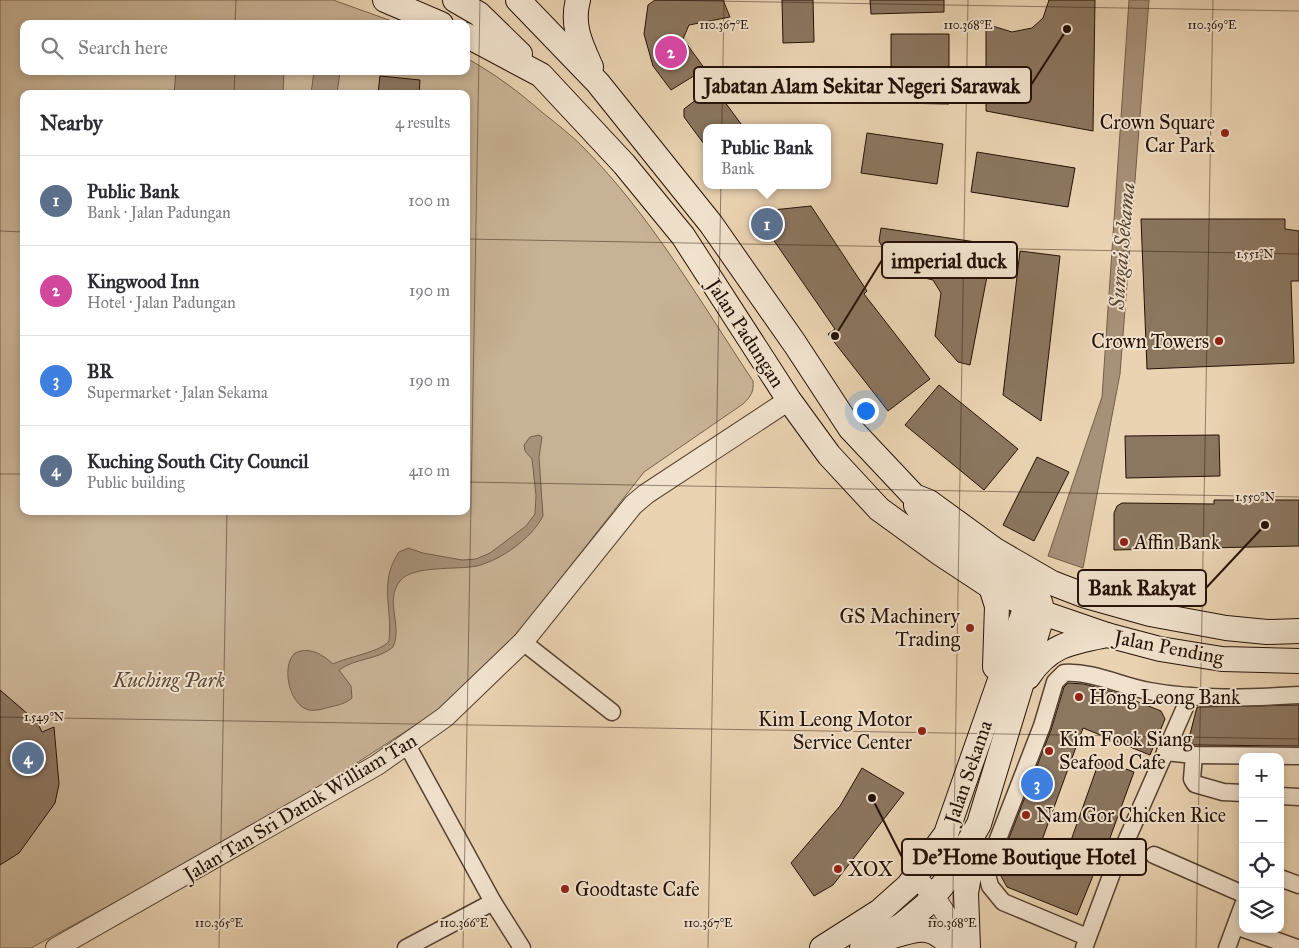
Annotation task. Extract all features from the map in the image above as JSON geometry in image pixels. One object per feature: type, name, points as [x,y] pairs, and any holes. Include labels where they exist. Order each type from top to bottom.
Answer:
[{"type":"main road","points":[[385,0],[432,20]]},
{"type":"main road","name":"Jalan Padungan","points":[[518,0],[598,83],[711,224],[783,326],[850,428],[914,496],[929,502],[995,550],[1039,599]]},
{"type":"main road","points":[[578,0],[575,10],[579,43],[598,83]]},
{"type":"main road","points":[[467,3],[541,75]]},
{"type":"main road","name":"Jalan Padungan","points":[[470,37],[541,75],[624,164],[683,236],[789,400],[829,455],[878,509],[991,587],[1039,599]]},
{"type":"main road","points":[[783,326],[779,352],[780,359],[798,387],[796,395],[789,400]]},
{"type":"main road","points":[[991,587],[998,606],[993,696]]},
{"type":"main road","name":"Jalan Pending","points":[[1039,599],[1086,596],[1150,614],[1226,628],[1267,632],[1299,631]]},
{"type":"main road","name":"Jalan Pending","points":[[1039,599],[1107,635],[1160,649],[1222,659],[1299,661]]},
{"type":"main road","name":"Jalan Sekama","points":[[866,946],[902,924],[930,900],[956,866],[979,824],[1020,690],[1039,599]]},
{"type":"main road","name":"Jalan Sekama","points":[[822,948],[880,911],[912,882],[946,834],[973,762],[993,696],[1039,599]]},
{"type":"main road","points":[[1020,690],[1046,655],[1075,642],[1107,635]]},
{"type":"main road","points":[[968,948],[966,893],[979,824]]},
{"type":"main road","points":[[866,946],[915,929],[930,930],[943,937],[954,948]]},
{"type":"street","name":"Jalan Tan Sri Datuk William Tan","points":[[56,948],[296,813],[408,745],[473,692],[523,642],[633,505],[646,494],[789,400]]},
{"type":"street","points":[[523,642],[612,712]]},
{"type":"street","points":[[1190,696],[1086,942],[1003,902],[990,886],[986,870],[1042,726],[1055,682],[1064,673],[1078,672],[1149,691],[1190,696],[1299,695]]},
{"type":"street","points":[[408,745],[493,902],[522,948]]},
{"type":"street","points":[[1165,752],[1194,755],[1299,756]]},
{"type":"street","points":[[1194,755],[1192,779],[1195,784],[1223,792],[1239,793]]},
{"type":"street","points":[[1284,796],[1299,797]]},
{"type":"street","points":[[1154,855],[1239,892]]},
{"type":"street","points":[[1284,879],[1299,885]]},
{"type":"street","points":[[912,882],[930,900],[968,948]]},
{"type":"street","points":[[930,900],[954,948]]},
{"type":"street","points":[[406,948],[493,902]]},
{"type":"street","points":[[1227,948],[1239,931]]},
{"type":"street","points":[[1255,933],[1297,948]]},
{"type":"green space","name":"Kuching Park","points":[[0,0],[333,0],[389,20],[20,20],[20,75],[470,75],[470,60],[496,76],[525,98],[584,148],[608,174],[674,260],[753,381],[753,388],[748,399],[743,404],[644,472],[507,647],[437,711],[281,812],[31,948],[0,948]]},
{"type":"water","name":"Sungai Sekama","points":[[1129,0],[1149,0],[1120,374],[1083,568],[1048,556],[1102,397]]},
{"type":"water","points":[[176,75],[284,75],[283,90],[174,90]]},
{"type":"water","points":[[313,75],[339,75],[338,90],[312,90]]},
{"type":"water","points":[[539,435],[542,437],[539,457],[543,516],[524,540],[496,559],[477,566],[424,570],[406,576],[400,581],[394,597],[396,639],[393,647],[339,670],[351,686],[352,698],[347,702],[318,710],[309,710],[300,705],[291,692],[288,675],[288,666],[295,653],[306,650],[316,652],[333,664],[379,648],[389,641],[389,574],[399,552],[408,548],[423,553],[462,560],[476,559],[490,553],[526,526],[535,514],[536,495],[532,459],[525,451],[524,445],[530,437]]},
{"type":"building","points":[[655,0],[723,0],[730,17],[689,25],[683,39],[705,69],[671,90],[653,66],[644,34],[648,5]]},
{"type":"building","points":[[782,0],[813,0],[814,42],[783,43]]},
{"type":"building","points":[[870,0],[944,0],[944,12],[871,14]]},
{"type":"building","points":[[1049,0],[1095,0],[1093,131],[986,111],[986,24],[1012,32],[1032,28],[1043,18]]},
{"type":"building","points":[[891,34],[949,34],[949,104],[891,103]]},
{"type":"building","points":[[380,76],[420,80],[419,90],[378,90]]},
{"type":"building","points":[[710,89],[716,90],[741,124],[703,124],[703,143],[684,117],[684,109]]},
{"type":"building","points":[[867,133],[943,144],[937,184],[861,173]]},
{"type":"building","points":[[977,152],[1075,168],[1068,207],[971,192]]},
{"type":"building","points":[[811,206],[867,291],[864,294],[930,379],[888,411],[828,334],[835,329],[759,219],[763,211]]},
{"type":"building","points":[[1141,219],[1285,219],[1285,229],[1299,231],[1299,281],[1291,281],[1294,363],[1147,369]]},
{"type":"building","points":[[881,228],[976,242],[989,266],[970,365],[958,362],[935,336],[941,293],[933,280],[895,271],[879,241]]},
{"type":"building","points":[[1020,251],[1060,256],[1041,421],[1003,395]]},
{"type":"building","points":[[939,385],[1018,449],[984,490],[905,425]]},
{"type":"building","points":[[1219,435],[1220,476],[1126,478],[1125,436]]},
{"type":"building","points":[[1037,457],[1069,472],[1034,541],[1003,525]]},
{"type":"building","points":[[1214,500],[1299,500],[1299,546],[1114,550],[1114,513],[1117,506],[1122,503],[1214,504]]},
{"type":"building","points":[[1068,683],[1084,684],[1113,692],[1161,711],[1165,719],[1150,755],[1083,728],[1038,851],[1064,860],[1100,759],[1134,772],[1103,857],[1101,856],[1077,915],[1007,887],[997,869],[1051,730],[1064,687]]},
{"type":"building","points":[[0,690],[37,722],[42,732],[54,727],[59,784],[55,803],[19,853],[0,865]]},
{"type":"building","points":[[1299,705],[1299,746],[1195,745],[1188,742],[1197,707]]},
{"type":"building","points":[[862,768],[904,793],[833,885],[814,896],[791,863],[840,806]]},
{"type":"place","name":"Jabatan Alam Sekitar Negeri Sarawak","points":[[1067,29]]},
{"type":"place","name":"Kingwood Inn","points":[[671,52]]},
{"type":"place","name":"Crown Square Car Park","points":[[1225,133]]},
{"type":"place","name":"Public Bank","points":[[767,224]]},
{"type":"place","name":"imperial duck","points":[[835,336]]},
{"type":"place","name":"Crown Towers","points":[[1219,341]]},
{"type":"place","name":"Bank Rakyat","points":[[1265,525]]},
{"type":"place","name":"Affin Bank","points":[[1124,542]]},
{"type":"place","name":"GS Machinery Trading","points":[[970,628]]},
{"type":"place","name":"Hong Leong Bank","points":[[1079,697]]},
{"type":"place","name":"Kim Leong Motor Service Center","points":[[922,731]]},
{"type":"place","name":"Kim Fook Siang Seafood Cafe","points":[[1049,751]]},
{"type":"place","name":"Kuching South City Council","points":[[28,758]]},
{"type":"place","name":"BR","points":[[1037,784]]},
{"type":"place","name":"De'Home Boutique Hotel","points":[[872,798]]},
{"type":"place","name":"Nam Gor Chicken Rice","points":[[1026,815]]},
{"type":"place","name":"XOX","points":[[838,869]]},
{"type":"place","name":"Goodtaste Cafe","points":[[565,889]]}]
